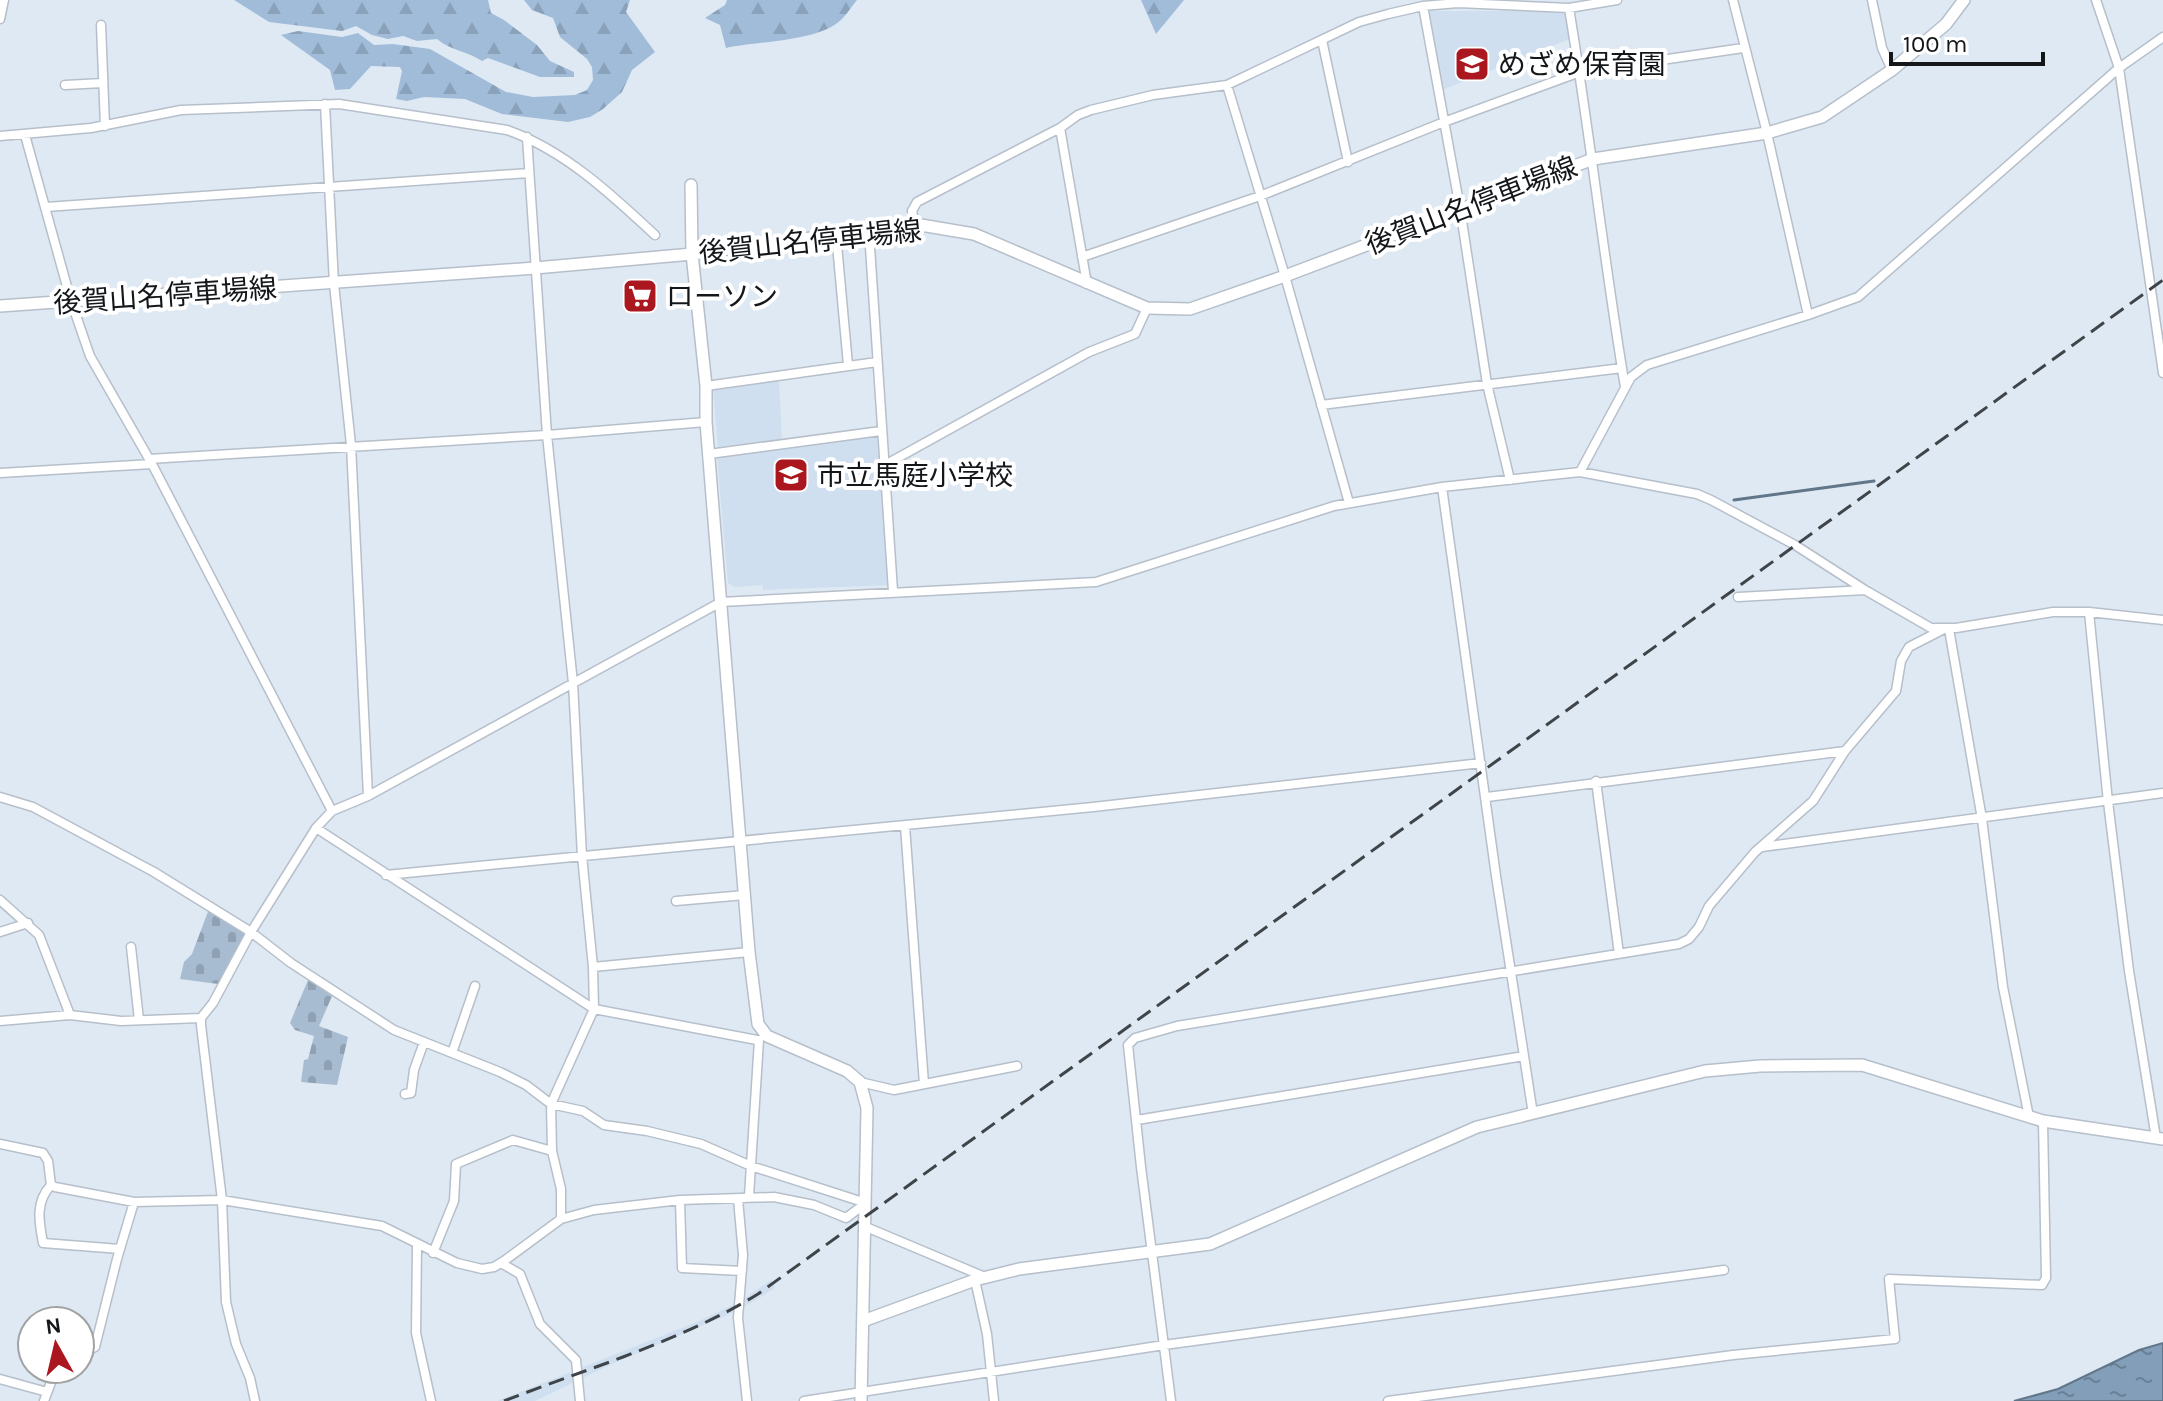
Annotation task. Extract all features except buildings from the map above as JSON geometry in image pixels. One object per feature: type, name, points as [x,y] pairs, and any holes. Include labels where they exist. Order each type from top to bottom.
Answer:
[{"type":"street","points":[[915,224],[912,211],[917,202],[1060,128],[1078,115],[1153,95],[1227,85],[1359,22],[1423,6],[1458,3],[1569,8],[1617,0]]},
{"type":"street","points":[[1733,0],[1808,315]]},
{"type":"street","points":[[1872,0],[1879,36],[1892,70]]},
{"type":"street","name":"後賀山名停車場線","points":[[0,306],[334,284],[692,254],[915,224],[974,234],[1147,308],[1190,309],[1593,159],[1767,133],[1822,117],[1892,70],[1946,24],[1964,0]]},
{"type":"street","points":[[2096,0],[2119,68],[2160,323],[2163,373]]},
{"type":"street","points":[[0,19],[2,4]]},
{"type":"street","points":[[1423,6],[1460,208],[1487,384],[1510,480]]},
{"type":"street","points":[[1569,8],[1625,388]]},
{"type":"street","points":[[101,25],[105,126]]},
{"type":"street","points":[[1580,472],[1631,377],[1647,365],[1858,297],[2119,68],[2163,37]]},
{"type":"street","points":[[1322,40],[1348,162]]},
{"type":"street","points":[[1082,257],[1260,196],[1444,122],[1580,72],[1743,48]]},
{"type":"street","points":[[65,85],[103,83]]},
{"type":"street","points":[[1227,85],[1349,503]]},
{"type":"street","points":[[325,104],[334,284],[351,445],[368,796]]},
{"type":"street","points":[[0,136],[105,126],[181,110],[339,104],[507,130],[527,137],[597,183],[655,235]]},
{"type":"street","points":[[1060,128],[1087,284]]},
{"type":"street","points":[[25,135],[71,301],[90,356],[150,461],[332,811]]},
{"type":"street","points":[[527,137],[547,435],[573,683],[582,855],[593,967],[594,1009],[551,1104],[552,1151],[561,1189],[561,1219]]},
{"type":"street","points":[[46,207],[529,173]]},
{"type":"street","points":[[691,185],[692,254],[706,386],[706,422],[749,952],[762,1038],[749,1196]]},
{"type":"street","points":[[836,234],[848,365]]},
{"type":"street","points":[[870,247],[893,591]]},
{"type":"street","points":[[883,466],[1089,352],[1135,334],[1147,308]]},
{"type":"street","points":[[706,386],[877,362]]},
{"type":"street","points":[[1321,405],[1622,368]]},
{"type":"street","points":[[0,473],[351,445],[547,435],[706,422]]},
{"type":"street","points":[[709,454],[881,431]]},
{"type":"street","points":[[255,1401],[228,1312],[222,1200],[201,1018],[213,1003],[251,932],[316,828],[332,811],[368,796],[721,602],[1096,582],[1349,503],[1442,487],[1580,472],[1697,494],[1795,545],[1921,624],[1946,629]]},
{"type":"street","points":[[1442,487],[1533,1114]]},
{"type":"street","points":[[1738,597],[1865,590]]},
{"type":"street","points":[[1171,1401],[1128,1045],[1135,1038],[1177,1026],[1679,944],[1689,939],[1709,906],[1761,847],[1813,801],[1845,751],[1896,691],[1901,661],[1909,647],[1946,629],[2053,612],[2089,612],[2163,620]]},
{"type":"street","points":[[863,1321],[980,1278],[1019,1269],[1152,1253],[1224,1239],[1477,1127],[1705,1071],[1846,1064],[1877,1068],[2043,1121],[2160,1139],[2129,971],[2089,612]]},
{"type":"street","points":[[1946,629],[1956,684],[1964,708],[1982,819],[2003,987],[2029,1117]]},
{"type":"street","points":[[1487,797],[1845,751]]},
{"type":"street","points":[[386,875],[905,826],[1481,763]]},
{"type":"street","points":[[1596,781],[1619,954]]},
{"type":"street","points":[[1761,847],[2163,793]]},
{"type":"street","points":[[0,797],[33,807],[154,872],[251,932],[291,963],[394,1030],[526,1085],[551,1104],[583,1111],[604,1125],[701,1144],[751,1166],[866,1203]]},
{"type":"street","points":[[905,826],[924,1084]]},
{"type":"street","points":[[316,828],[594,1009],[762,1038],[847,1071],[860,1082],[894,1090],[1017,1066]]},
{"type":"street","points":[[676,901],[745,895]]},
{"type":"street","points":[[0,900],[39,935],[70,1015]]},
{"type":"street","points":[[0,932],[28,923]]},
{"type":"street","points":[[131,947],[139,1020]]},
{"type":"street","points":[[593,967],[749,952]]},
{"type":"street","points":[[452,1053],[475,986]]},
{"type":"street","points":[[0,1021],[70,1015],[121,1021],[201,1018]]},
{"type":"street","points":[[405,1094],[411,1093],[414,1070],[424,1042]]},
{"type":"street","points":[[1137,1120],[1524,1056]]},
{"type":"street","points":[[860,1082],[867,1108],[861,1396]]},
{"type":"street","points":[[1388,1401],[1733,1355],[1895,1339],[1889,1279],[2042,1285],[2046,1278],[2043,1121]]},
{"type":"street","points":[[433,1253],[454,1201],[456,1164],[513,1140],[552,1151]]},
{"type":"street","points":[[0,1144],[43,1153],[48,1161],[51,1185]]},
{"type":"street","points":[[51,1185],[134,1202],[222,1200],[382,1226],[433,1253],[472,1268],[494,1267],[561,1219],[594,1210],[749,1196],[788,1199],[846,1218],[866,1203]]},
{"type":"street","points":[[51,1185],[45,1191],[38,1216],[43,1243],[120,1249]]},
{"type":"street","points":[[738,1199],[742,1271],[738,1318],[747,1401]]},
{"type":"street","points":[[680,1200],[682,1268],[742,1271]]},
{"type":"street","points":[[96,1343],[134,1202]]},
{"type":"street","points":[[866,1227],[980,1278]]},
{"type":"street","points":[[417,1245],[416,1333],[431,1401]]},
{"type":"street","points":[[501,1263],[520,1274],[540,1324],[576,1360],[580,1401]]},
{"type":"street","points":[[804,1401],[861,1396],[1164,1345],[1724,1270]]},
{"type":"street","points":[[980,1278],[994,1401]]},
{"type":"street","points":[[0,1379],[46,1397]]},
{"type":"shaded area","name":"めざめ保育園","points":[[1428,11],[1567,11],[1572,38],[1442,90]]},
{"type":"shaded area","points":[[779,380],[782,440],[718,447],[713,389]]},
{"type":"shaded area","points":[[874,436],[877,439],[890,585],[763,590],[763,585],[734,587],[728,583],[717,456]]},
{"type":"shaded area","points":[[771,1280],[775,1288],[739,1310],[614,1363],[535,1401],[497,1401],[697,1322],[739,1302]]},
{"type":"green space","points":[[234,0],[488,0],[491,13],[537,45],[550,61],[574,72],[574,77],[540,77],[488,58],[482,61],[437,39],[417,41],[403,36],[388,39],[356,26],[342,31],[269,22]]},
{"type":"green space","points":[[524,0],[630,0],[626,12],[655,52],[632,70],[622,92],[603,109],[590,117],[568,122],[502,114],[465,99],[396,99],[402,71],[400,67],[371,66],[350,89],[335,90],[330,70],[281,35],[298,31],[342,37],[358,33],[374,45],[430,49],[506,92],[533,97],[575,95],[587,90],[593,80],[592,67],[587,59],[560,37],[553,18],[532,10]]},
{"type":"green space","points":[[727,0],[857,0],[841,20],[817,33],[726,48],[720,25],[705,18],[725,5]]},
{"type":"green space","points":[[1141,0],[1184,0],[1156,34]]},
{"type":"green space","points":[[209,909],[248,933],[218,984],[180,979],[184,962],[192,954]]},
{"type":"green space","points":[[308,980],[333,994],[319,1026],[348,1037],[337,1085],[301,1082],[304,1060],[308,1059],[314,1036],[295,1030],[290,1023]]},
{"type":"water","points":[[2163,1343],[2163,1401],[2014,1401],[2058,1389],[2139,1350]]},
{"type":"waterway","points":[[1734,500],[1874,481]]},
{"type":"railway","points":[[504,1401],[667,1340],[758,1294],[2163,280]]},
{"type":"place","name":"めざめ保育園","points":[[1472,64]]},
{"type":"place","name":"ローソン","points":[[640,296]]},
{"type":"place","name":"市立馬庭小学校","points":[[791,475]]}]
